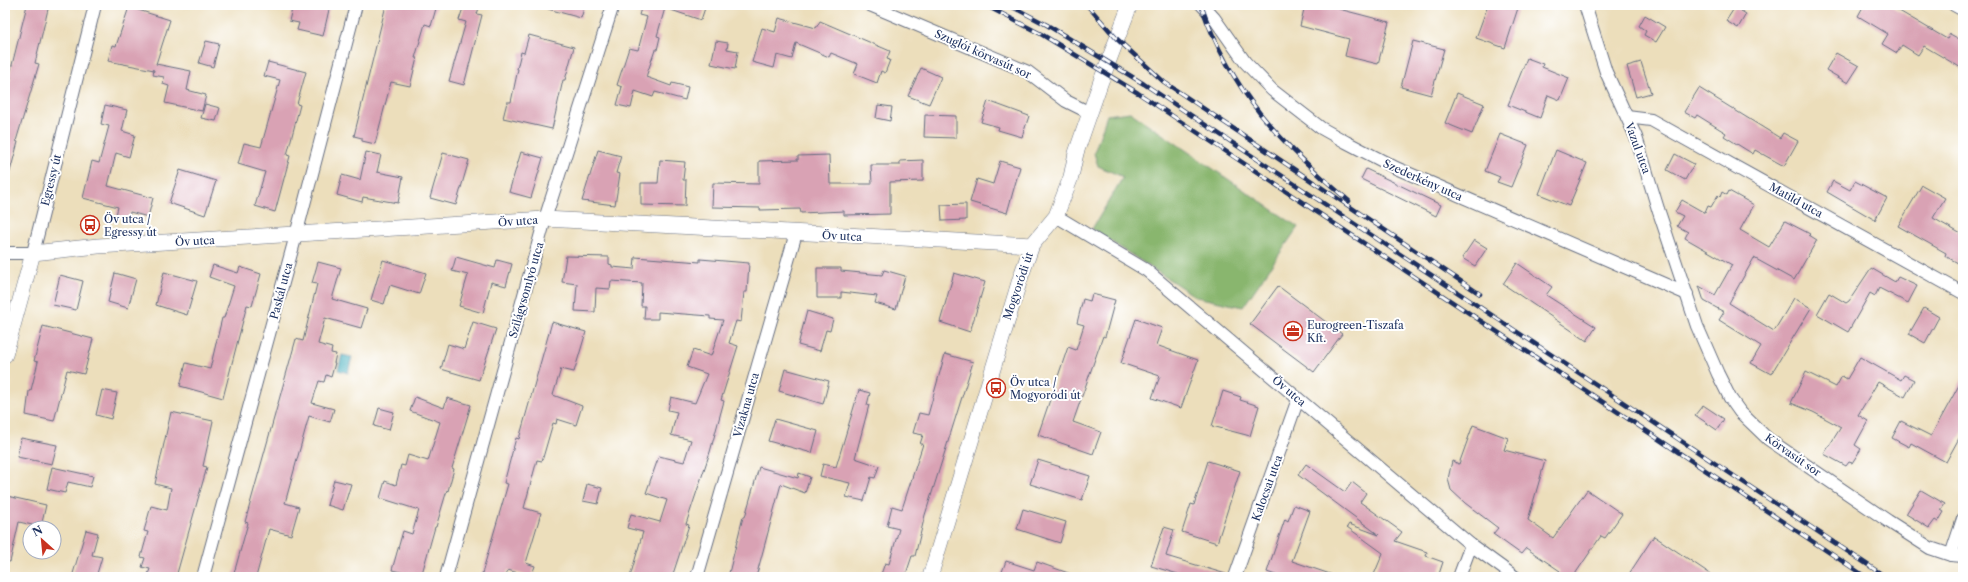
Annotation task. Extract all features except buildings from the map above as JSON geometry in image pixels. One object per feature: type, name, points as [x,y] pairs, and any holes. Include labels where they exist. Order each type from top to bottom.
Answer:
[{"type":"street","name":"Egressy út","points":[[5,355],[95,5]]},
{"type":"street","name":"Paskál utca","points":[[203,577],[296,235],[356,5]]},
{"type":"street","name":"Szilágysomlyó utca","points":[[446,577],[545,219],[613,5]]},
{"type":"street","name":"Szuglói körvasút sor","points":[[870,5],[1028,72],[1066,101],[1090,113]]},
{"type":"street","name":"Mogyoródi út","points":[[930,577],[1010,308],[1032,245],[1056,216],[1090,113],[1130,5]]},
{"type":"street","name":"Szederkény utca","points":[[1202,5],[1214,18],[1245,62],[1272,90],[1310,120],[1346,142],[1396,168],[1687,294]]},
{"type":"street","name":"Vazul utca","points":[[1584,5],[1606,72],[1636,137],[1658,210],[1687,294]]},
{"type":"street","points":[[1954,5],[1963,10]]},
{"type":"street","name":"Matild utca","points":[[1627,117],[1651,120],[1963,292]]},
{"type":"street","name":"Öv utca","points":[[1056,216],[1146,270],[1471,545],[1515,577]]},
{"type":"street","name":"Öv utca","points":[[5,253],[32,253],[98,246],[545,219],[1032,245]]},
{"type":"street","name":"Vízakna utca","points":[[697,577],[796,233]]},
{"type":"street","name":"Körvasút sor","points":[[1687,294],[1698,326],[1718,374],[1730,398],[1754,427],[1912,537],[1930,548],[1957,555]]},
{"type":"street","name":"Kalocsai utca","points":[[1235,577],[1298,399]]},
{"type":"street","points":[[1957,555],[1963,519]]},
{"type":"street","points":[[1459,577],[1471,545]]},
{"type":"green space","points":[[1130,112],[1298,227],[1243,307],[1196,297],[1092,229],[1123,177],[1098,166],[1094,153],[1107,115]]},
{"type":"water","points":[[342,355],[352,357],[348,373],[338,370]]},
{"type":"railway","points":[[985,5],[1041,34],[1138,93],[1866,577]]},
{"type":"railway","points":[[1009,5],[1047,25],[1144,84],[1886,577]]},
{"type":"railway","points":[[1087,5],[1117,39],[1164,82],[1480,294]]},
{"type":"railway","points":[[1201,5],[1213,36],[1227,64],[1260,114],[1301,158],[1349,201]]},
{"type":"place","name":"Öv utca / Egressy út","points":[[90,225]]},
{"type":"place","name":"Eurogreen-Tiszafa Kft.","points":[[1293,331]]},
{"type":"place","name":"Öv utca / Mogyoródi út","points":[[996,388]]}]
